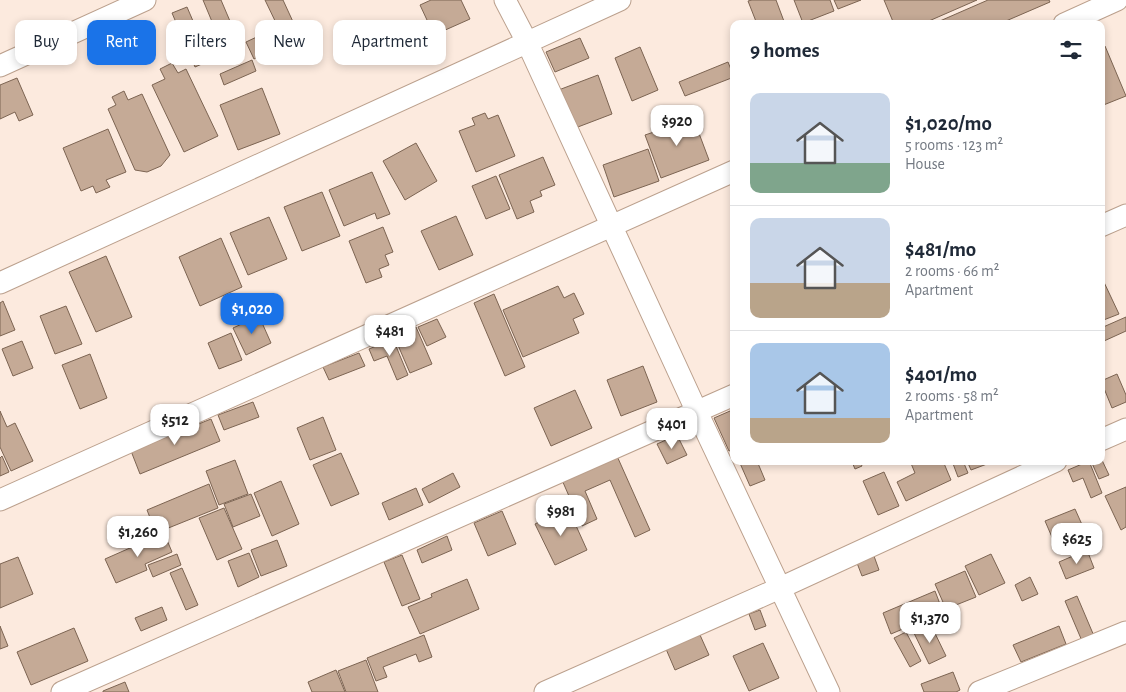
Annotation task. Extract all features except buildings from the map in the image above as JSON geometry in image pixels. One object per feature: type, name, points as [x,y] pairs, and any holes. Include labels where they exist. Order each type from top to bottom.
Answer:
[{"type":"street","points":[[0,66],[145,0]]},
{"type":"street","points":[[505,0],[527,42],[697,412],[829,692]]},
{"type":"street","points":[[0,283],[620,0]]},
{"type":"street","points":[[1073,20],[1117,0]]},
{"type":"street","points":[[0,500],[730,174]]},
{"type":"street","points":[[1105,224],[1126,215]]},
{"type":"street","points":[[62,692],[730,397]]},
{"type":"street","points":[[1105,438],[1126,429]]},
{"type":"street","points":[[545,692],[780,588],[1047,465]]},
{"type":"street","points":[[979,692],[1126,632]]}]
